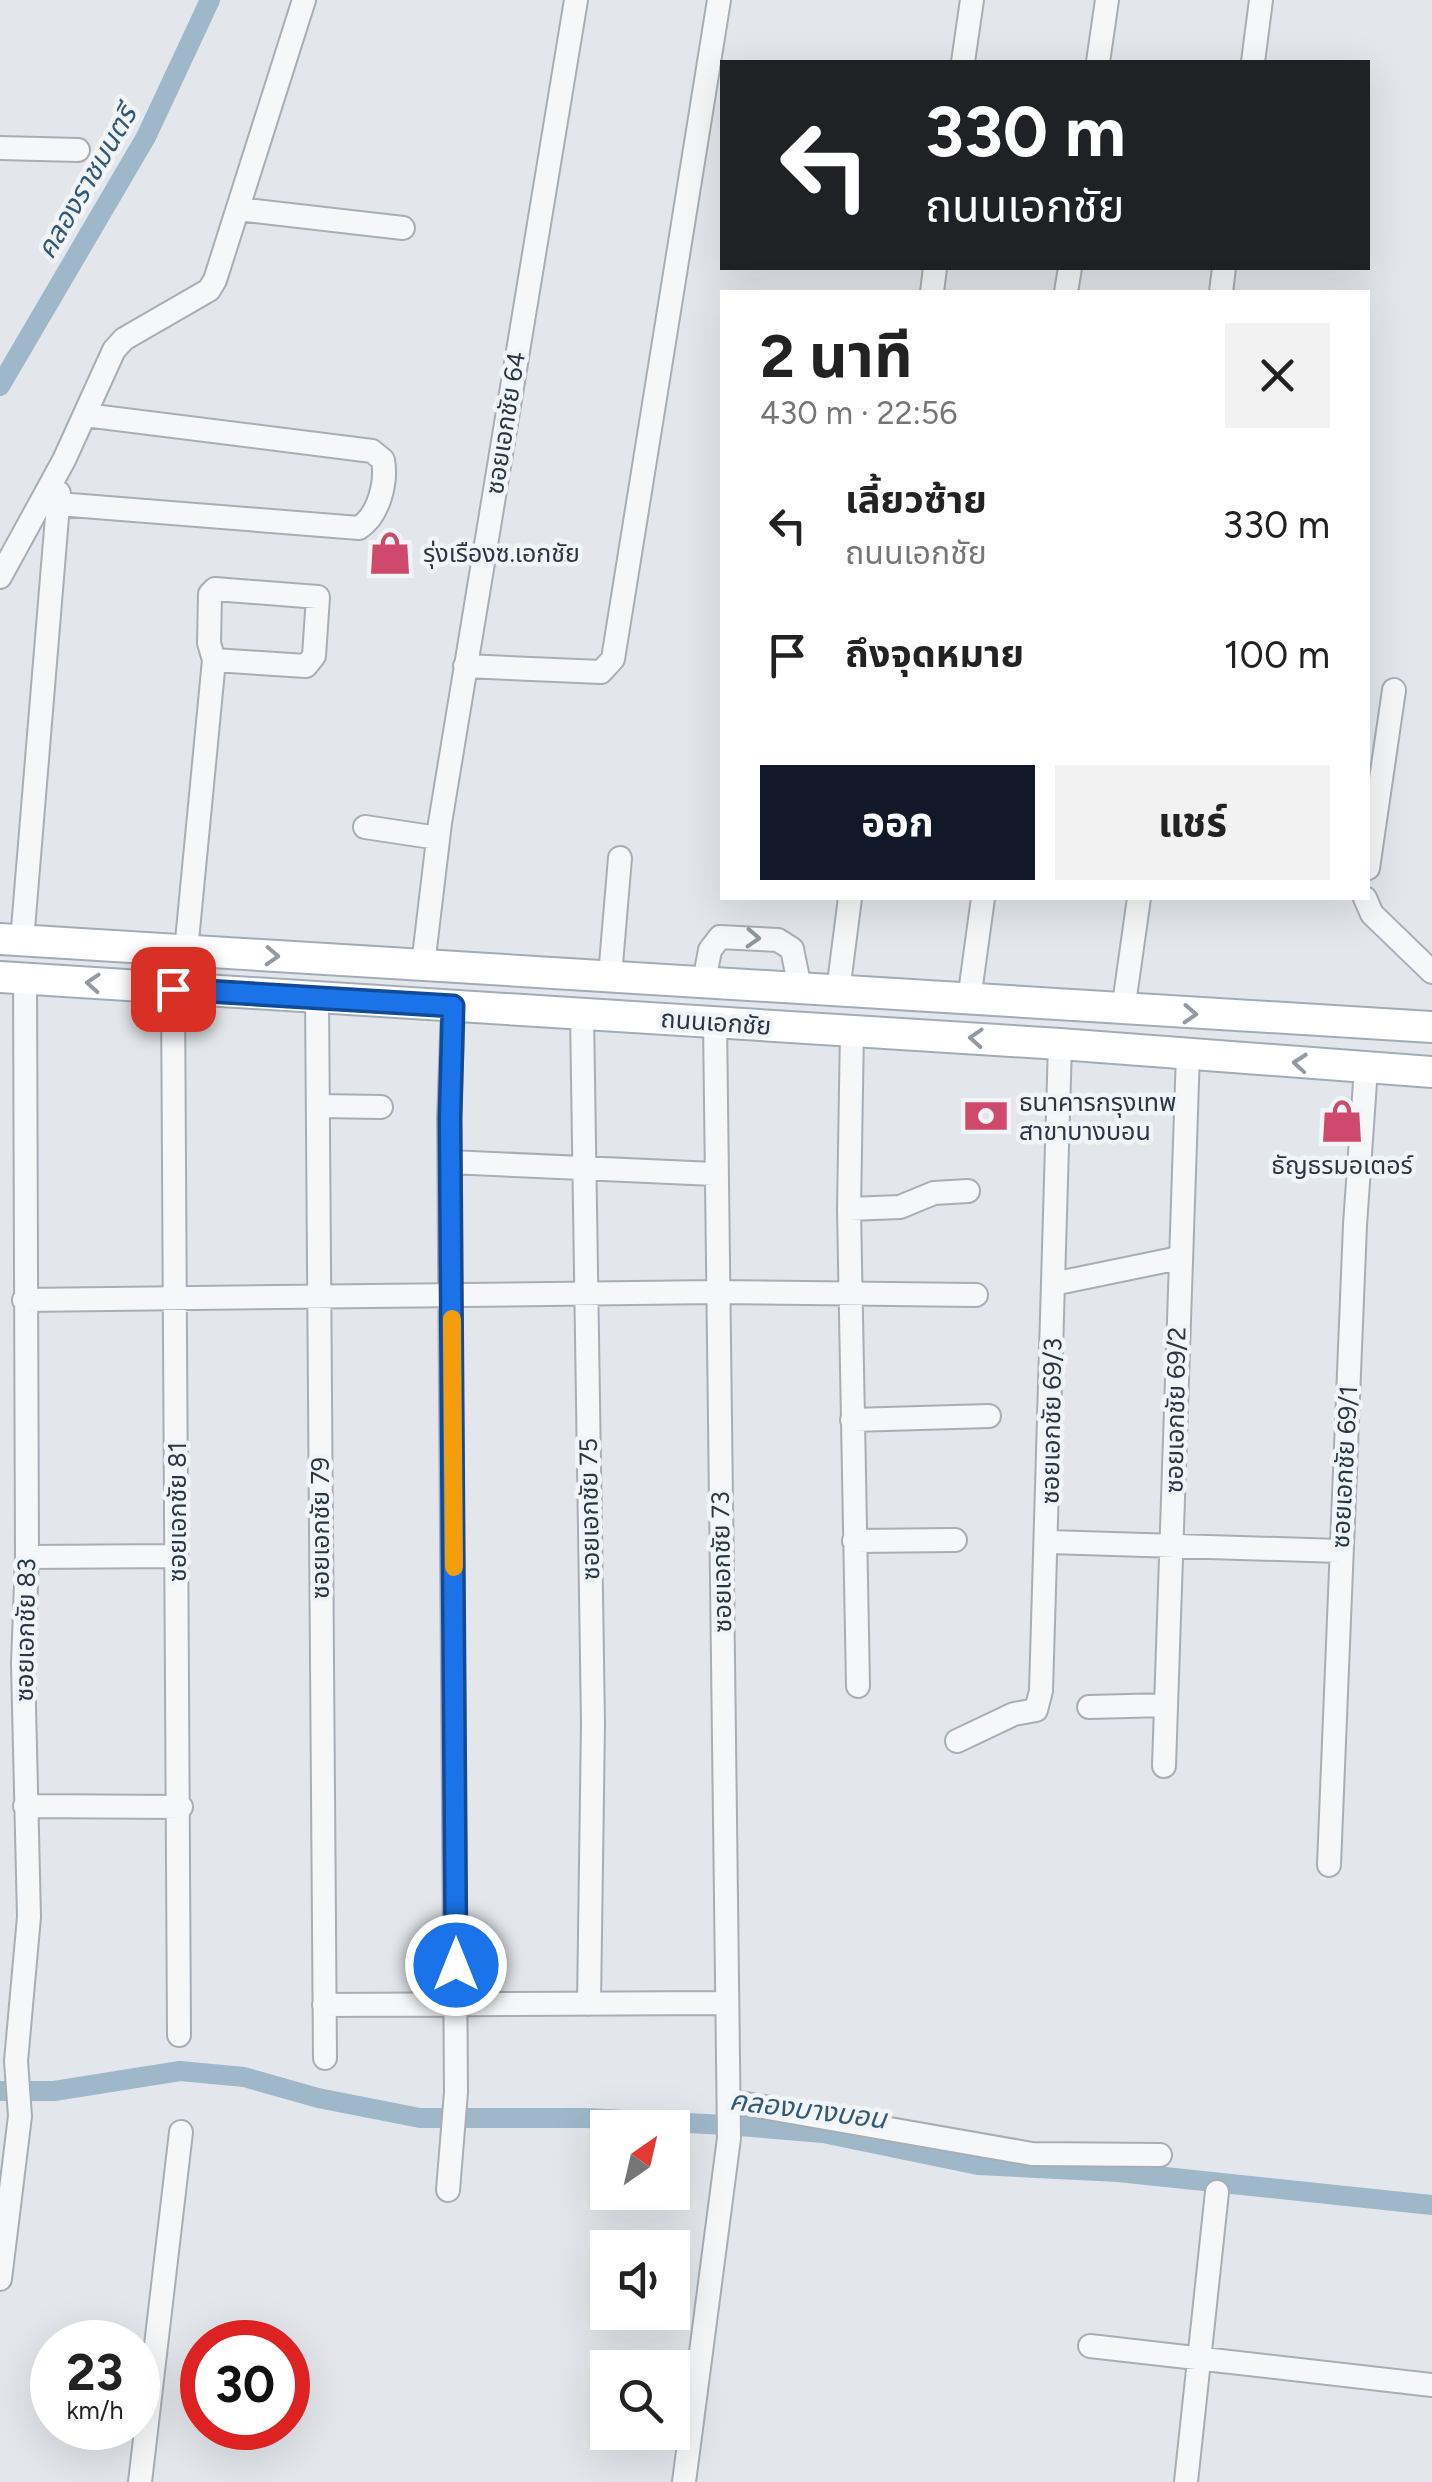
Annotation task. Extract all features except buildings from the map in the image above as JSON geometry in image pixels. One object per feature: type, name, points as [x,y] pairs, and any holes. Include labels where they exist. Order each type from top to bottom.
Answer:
[{"type":"main road","name":"ถนนเอกชัย","points":[[11,940],[1432,1027]]},
{"type":"main road","points":[[507,1009],[509,970]]},
{"type":"main road","name":"ถนนเอกชัย","points":[[13,978],[852,1030],[1432,1072]]},
{"type":"street","points":[[0,577],[124,339],[208,290],[304,0]]},
{"type":"street","name":"ซอยเอกชัย 64","points":[[424,964],[438,838],[465,666],[576,0]]},
{"type":"street","points":[[465,666],[600,672],[613,659],[719,0]]},
{"type":"street","points":[[963,60],[972,0]]},
{"type":"street","points":[[1098,60],[1107,0]]},
{"type":"street","points":[[1252,60],[1262,0]]},
{"type":"street","points":[[0,148],[78,150]]},
{"type":"street","points":[[238,208],[403,228]]},
{"type":"street","points":[[58,504],[359,528],[374,514],[385,472],[383,460],[372,451],[85,416]]},
{"type":"street","points":[[11,940],[64,460]]},
{"type":"street","points":[[186,951],[214,660],[208,601],[216,590],[318,597],[314,656],[306,666],[214,660]]},
{"type":"street","points":[[1370,854],[1394,690]]},
{"type":"street","points":[[365,827],[438,838]]},
{"type":"street","points":[[610,976],[620,858]]},
{"type":"street","points":[[838,991],[850,900]]},
{"type":"street","points":[[969,1000],[983,900]]},
{"type":"street","points":[[1123,1011],[1139,900]]},
{"type":"street","points":[[1366,900],[1372,914],[1427,956]]},
{"type":"street","points":[[704,982],[710,950],[720,936],[778,940],[792,949],[800,988]]},
{"type":"street","name":"ซอยเอกชัย 83","points":[[0,2279],[20,2116],[12,2006],[29,1917],[25,1806],[11,1664],[28,1557],[13,978]]},
{"type":"street","name":"ซอยเอกชัย 81","points":[[173,989],[179,2034]]},
{"type":"street","name":"ซอยเอกชัย 79","points":[[317,997],[324,2058]]},
{"type":"street","points":[[448,2190],[454,2134],[457,2005],[450,1162],[453,1006]]},
{"type":"street","name":"ซอยเอกชัย 75","points":[[582,1014],[592,1723],[589,2004]]},
{"type":"street","name":"ซอยเอกชัย 73","points":[[684,2482],[729,2138],[714,1174],[716,1022]]},
{"type":"street","points":[[852,1030],[849,1209],[858,1686]]},
{"type":"street","name":"ซอยเอกชัย 69/3","points":[[957,1742],[998,1720],[1038,1708],[1049,1542],[1060,1044]]},
{"type":"street","name":"ซอยเอกชัย 69/2","points":[[1164,1766],[1188,1053]]},
{"type":"street","name":"ซอยเอกชัย 69/1","points":[[1329,1866],[1340,1551],[1366,1068]]},
{"type":"street","points":[[318,1106],[381,1107]]},
{"type":"street","points":[[450,1162],[714,1174]]},
{"type":"street","points":[[849,1209],[900,1207],[934,1193],[968,1191]]},
{"type":"street","points":[[1053,1284],[1179,1258]]},
{"type":"street","points":[[24,1300],[716,1292],[976,1296]]},
{"type":"street","points":[[852,1420],[988,1416]]},
{"type":"street","points":[[854,1541],[954,1540]]},
{"type":"street","points":[[1049,1542],[1340,1551]]},
{"type":"street","points":[[28,1557],[176,1556]]},
{"type":"street","points":[[1089,1707],[1166,1706]]},
{"type":"street","points":[[25,1806],[180,1807]]},
{"type":"street","points":[[324,2006],[727,2003]]},
{"type":"street","points":[[729,2101],[1032,2154],[1160,2155]]},
{"type":"street","points":[[140,2482],[181,2132]]},
{"type":"street","points":[[1186,2482],[1217,2192]]},
{"type":"street","points":[[1090,2346],[1432,2384]]},
{"type":"waterway","name":"คลองราชมนตรี","points":[[0,386],[146,137],[210,0]]},
{"type":"waterway","name":"คลองบางบอน","points":[[0,2091],[54,2091],[180,2071],[244,2077],[318,2098],[420,2118],[586,2118],[823,2133],[978,2165],[1118,2172],[1432,2205]]},
{"type":"slow traffic","points":[[452,1319],[454,1567]]},
{"type":"place","name":"รุ่งเรืองซ.เอกชัย","points":[[390,553]]},
{"type":"place","name":"ธนาคารกรุงเทพ สาขาบางบอน","points":[[986,1116]]},
{"type":"place","name":"ธัญธรมอเตอร์","points":[[1342,1121]]},
{"type":"route","points":[[173,989],[453,1006],[450,1118],[456,1965]]}]
